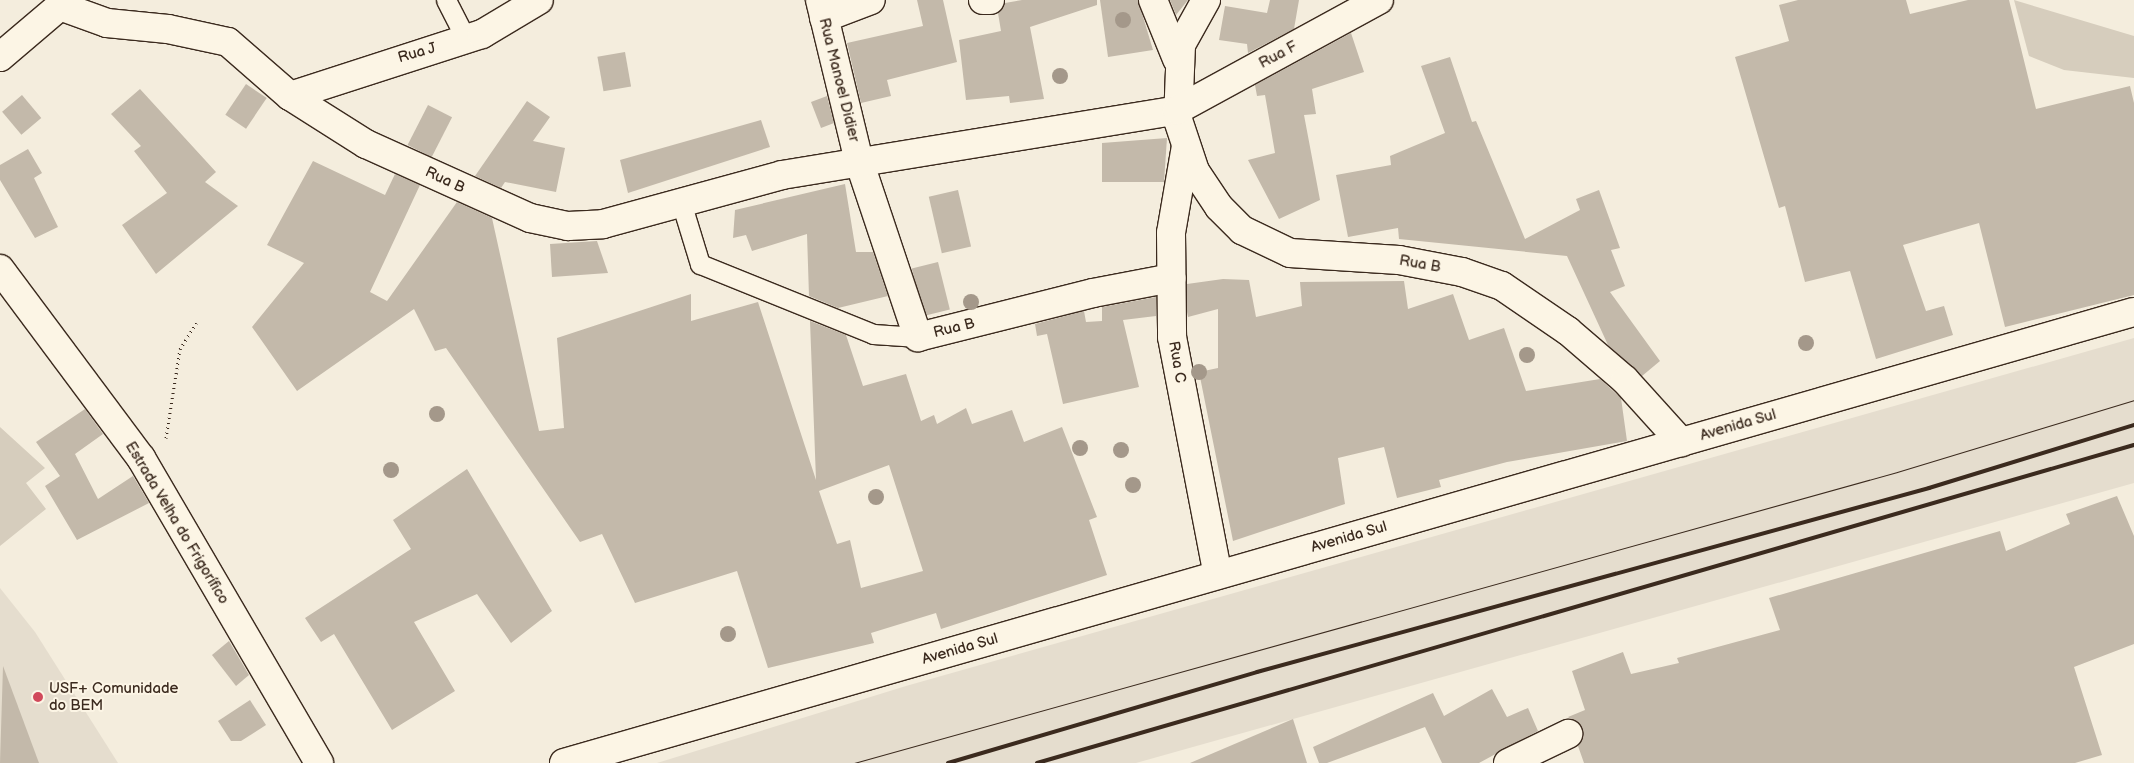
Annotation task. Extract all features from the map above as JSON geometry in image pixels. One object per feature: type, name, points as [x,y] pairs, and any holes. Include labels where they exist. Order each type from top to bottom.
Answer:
[{"type":"street","name":"Rua J","points":[[290,96],[482,34],[539,0]]},
{"type":"street","points":[[822,9],[871,0]]},
{"type":"street","points":[[1153,0],[1177,59]]},
{"type":"street","name":"Rua B","points":[[1206,0],[1177,59],[1177,110],[1186,146],[1219,207],[1262,243],[1290,254],[1399,260],[1462,272],[1502,286],[1568,331],[1625,380],[1681,442]]},
{"type":"street","name":"Rua F","points":[[1177,110],[1379,0]]},
{"type":"street","points":[[0,57],[60,3]]},
{"type":"street","name":"Rua B","points":[[60,3],[107,23],[168,29],[228,42],[290,96],[366,144],[530,218],[568,226],[603,224],[782,175],[860,160],[972,147],[1177,110]]},
{"type":"street","name":"Rua Manoel Didier","points":[[822,9],[860,160]]},
{"type":"street","name":"Rua C","points":[[1186,146],[1171,233],[1172,337],[1218,575]]},
{"type":"street","name":"Rua B","points":[[860,160],[918,337],[1093,293],[1172,278]]},
{"type":"street","name":"Estrada Velha do Frigorífico","points":[[0,269],[150,473],[319,763]]},
{"type":"street","name":"Avenida Sul","points":[[564,763],[2134,312]]},
{"type":"street","points":[[1508,763],[1568,734]]},
{"type":"lane","points":[[446,0],[466,39]]},
{"type":"lane","points":[[682,202],[700,264],[873,334],[918,337]]},
{"type":"path","points":[[150,473],[170,430],[180,349],[196,323]]},
{"type":"shaded area","points":[[2014,0],[2134,36],[2134,78],[2064,70],[2029,56]]},
{"type":"shaded area","points":[[2134,338],[2134,483],[1136,763],[657,763],[906,686]]},
{"type":"shaded area","points":[[0,427],[45,468],[26,483],[46,509],[0,546]]},
{"type":"shaded area","name":"USF+ Comunidade do BEM","points":[[0,588],[35,632],[118,763],[0,763]]},
{"type":"building","points":[[917,0],[943,0],[957,62],[887,80],[891,96],[861,103],[847,43],[923,26]]},
{"type":"building","points":[[1022,0],[1097,0],[1097,5],[1030,27],[1044,99],[1010,103],[1009,96],[966,100],[959,40],[1001,31],[998,13],[1005,3]]},
{"type":"building","points":[[1100,0],[1138,0],[1153,50],[1108,57]]},
{"type":"building","points":[[1170,0],[1188,0],[1176,15]]},
{"type":"building","points":[[1270,0],[1299,0],[1294,29],[1248,53],[1247,44],[1219,40],[1225,6],[1267,13]]},
{"type":"building","points":[[1798,0],[1906,0],[1910,14],[1968,0],[2009,0],[2036,109],[2130,86],[2134,103],[2134,295],[2005,327],[1979,223],[1903,245],[1926,311],[1944,306],[1953,335],[1876,359],[1850,271],[1805,282],[1785,206],[1779,208],[1735,57],[1789,41],[1779,5]]},
{"type":"building","points":[[1351,33],[1364,72],[1312,89],[1316,114],[1304,115],[1320,200],[1279,219],[1248,160],[1275,153],[1265,95],[1257,96],[1255,85]]},
{"type":"building","points":[[625,52],[631,86],[604,91],[597,57]]},
{"type":"building","points":[[1450,57],[1472,122],[1476,121],[1525,239],[1580,210],[1576,199],[1599,190],[1620,248],[1611,250],[1625,286],[1610,292],[1660,361],[1642,376],[1608,345],[1567,256],[1399,239],[1398,228],[1348,237],[1336,175],[1391,165],[1390,156],[1445,133],[1421,66]]},
{"type":"building","points":[[246,84],[267,98],[246,129],[225,115]]},
{"type":"building","points":[[140,89],[216,172],[205,182],[238,206],[156,274],[122,225],[167,193],[134,151],[141,146],[111,114]]},
{"type":"building","points":[[22,95],[41,118],[21,135],[2,112]]},
{"type":"building","points":[[827,96],[834,123],[821,128],[811,102]]},
{"type":"building","points":[[527,101],[550,117],[533,141],[565,148],[556,192],[505,182],[501,188],[475,176]]},
{"type":"building","points":[[428,105],[452,117],[432,157],[408,145]]},
{"type":"building","points":[[761,120],[770,147],[628,193],[620,160]]},
{"type":"building","points":[[1167,138],[1164,182],[1102,182],[1102,143]]},
{"type":"building","points":[[28,149],[42,173],[34,178],[58,227],[35,238],[0,180],[0,165]]},
{"type":"building","points":[[313,161],[385,195],[395,174],[420,185],[370,292],[387,301],[457,202],[492,218],[539,431],[564,428],[557,338],[691,294],[691,321],[758,302],[816,480],[810,321],[846,335],[863,386],[906,374],[921,421],[934,415],[937,424],[966,408],[972,424],[1012,410],[1024,442],[1062,427],[1097,517],[1089,520],[1107,575],[941,629],[936,613],[871,633],[874,643],[768,668],[737,571],[635,603],[602,534],[580,542],[446,348],[435,351],[414,309],[297,391],[252,327],[304,263],[267,245]],"holes":[[[889,465],[923,571],[861,588],[850,540],[837,544],[819,491]]]},
{"type":"building","points":[[845,184],[856,252],[873,252],[888,296],[838,308],[809,296],[807,234],[752,251],[746,235],[733,238],[735,210]]},
{"type":"building","points":[[958,190],[971,247],[942,253],[929,197]]},
{"type":"building","points":[[597,241],[608,273],[552,277],[550,244]]},
{"type":"building","points":[[938,262],[950,310],[924,316],[912,269]]},
{"type":"building","points":[[1223,279],[1249,280],[1256,317],[1302,306],[1300,282],[1404,281],[1408,309],[1453,294],[1469,340],[1504,328],[1526,391],[1600,379],[1621,398],[1627,441],[1507,462],[1439,480],[1441,487],[1397,498],[1384,447],[1338,458],[1345,504],[1233,541],[1199,372],[1218,368],[1218,309],[1188,317],[1187,312],[1187,284]]},
{"type":"building","points":[[1156,297],[1156,316],[1123,320],[1139,387],[1063,404],[1047,334],[1037,336],[1035,324],[1084,311],[1086,322],[1102,321],[1102,307]]},
{"type":"building","points":[[85,409],[103,434],[75,454],[98,499],[133,476],[149,503],[77,540],[45,486],[60,476],[36,442]]},
{"type":"building","points":[[467,469],[552,611],[511,643],[477,594],[414,622],[455,691],[392,730],[334,634],[321,642],[305,618],[411,549],[393,520]]},
{"type":"building","points":[[2117,496],[2134,536],[2134,644],[2074,667],[2102,755],[2075,763],[1584,763],[1578,746],[1582,728],[1568,717],[1585,710],[1572,671],[1623,652],[1631,674],[1679,663],[1677,658],[1780,630],[1769,598],[2000,531],[2006,551],[2070,524],[2066,514]]},
{"type":"building","points":[[229,641],[249,675],[236,686],[212,655]]},
{"type":"building","points":[[3,666],[39,763],[0,763]]},
{"type":"building","points":[[1492,689],[1507,717],[1528,708],[1538,731],[1479,763],[1442,763],[1425,727],[1327,763],[1319,763],[1313,747],[1433,693],[1444,716]]},
{"type":"building","points":[[250,700],[266,725],[241,741],[231,741],[218,721]]},
{"type":"building","points":[[1293,719],[1307,763],[1190,763]]},
{"type":"tram line","points":[[854,763],[1897,472],[2134,400]]},
{"type":"railway","points":[[948,763],[1257,672],[1929,488],[2134,425]]},
{"type":"railway","points":[[1037,763],[2134,445]]},
{"type":"place","name":"USF+ Comunidade do BEM","points":[[38,697]]}]
